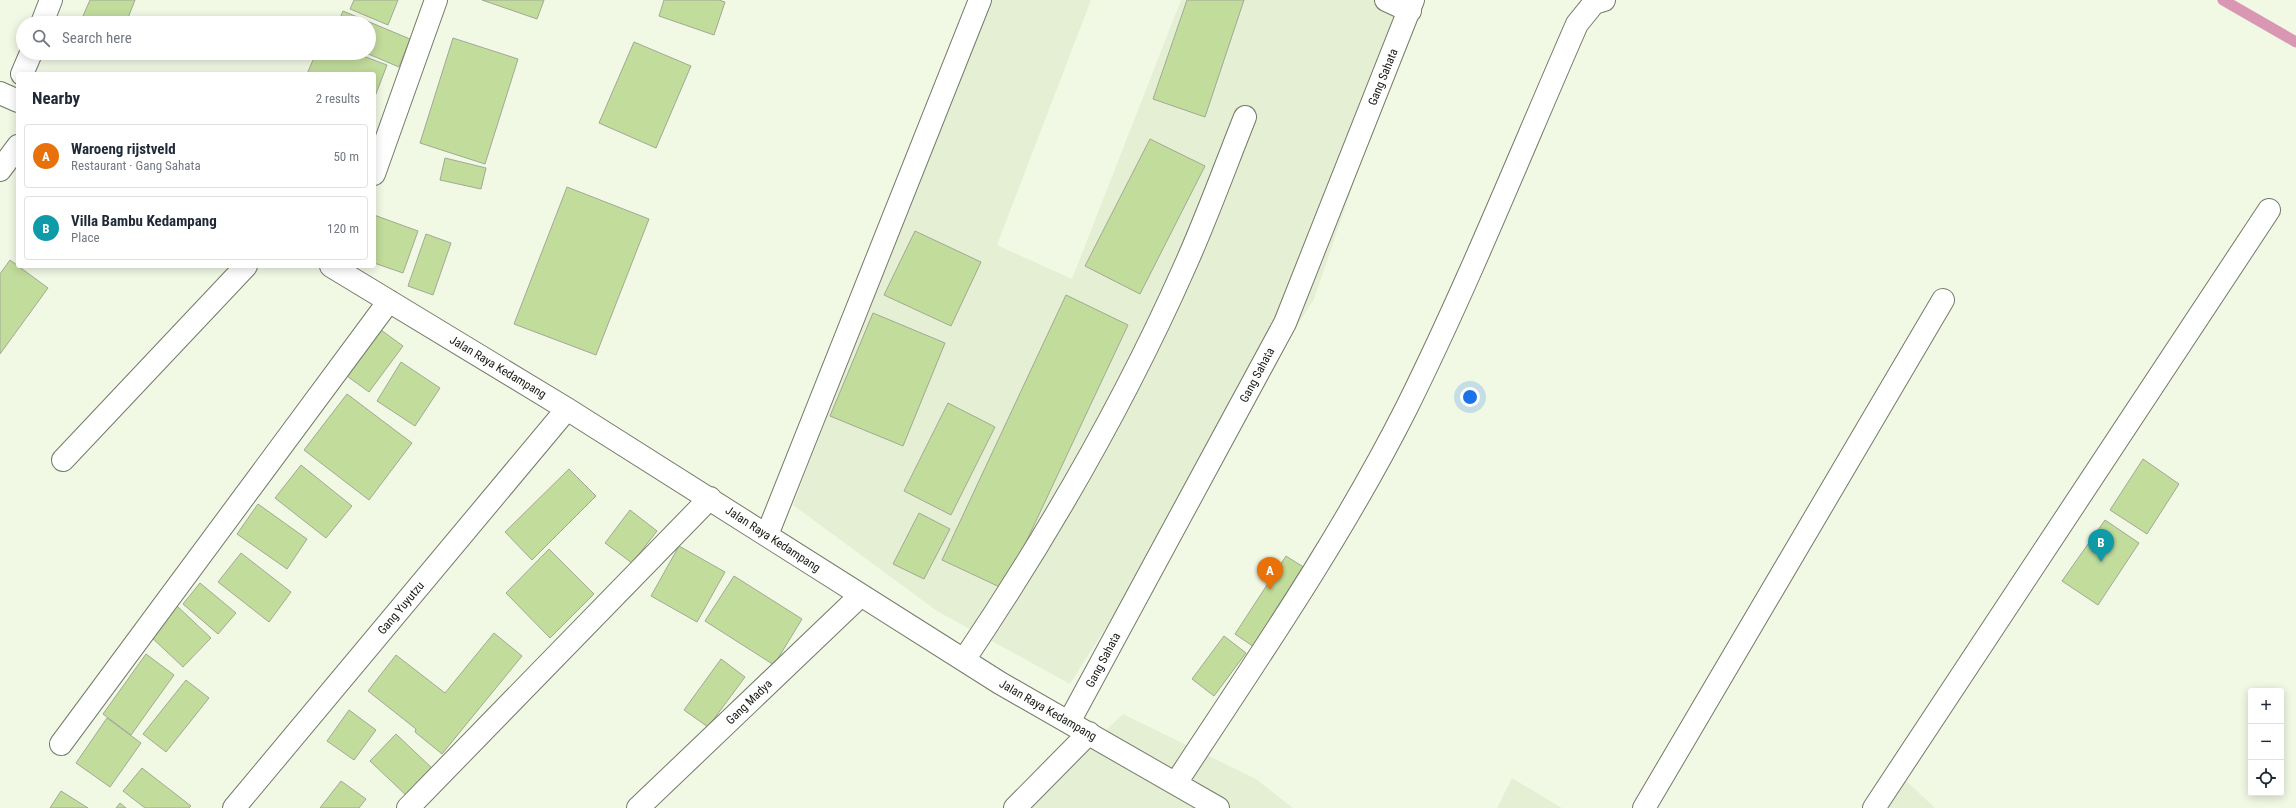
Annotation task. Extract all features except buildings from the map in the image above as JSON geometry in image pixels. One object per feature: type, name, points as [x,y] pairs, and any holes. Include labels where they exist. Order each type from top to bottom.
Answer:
[{"type":"street","points":[[45,16],[51,0]]},
{"type":"street","points":[[376,168],[436,0]]},
{"type":"street","points":[[767,535],[980,0]]},
{"type":"street","name":"Gang Sahata","points":[[1069,722],[1285,323],[1412,5],[1386,0]]},
{"type":"street","points":[[1176,783],[1283,621],[1339,529],[1406,409],[1455,305],[1577,24],[1594,3],[1604,0]]},
{"type":"street","points":[[23,72],[28,60]]},
{"type":"street","points":[[964,660],[1055,519],[1141,359],[1185,265],[1245,117]]},
{"type":"street","points":[[0,170],[16,149]]},
{"type":"street","points":[[1874,808],[2269,210]]},
{"type":"street","points":[[63,460],[244,268]]},
{"type":"street","name":"Jalan Raya Kedampang","points":[[337,268],[389,302],[567,409],[710,498],[860,596],[964,660],[1176,783],[1204,805]]},
{"type":"street","points":[[1644,808],[1943,300]]},
{"type":"street","points":[[61,744],[389,302]]},
{"type":"street","name":"Gang Yuyutzu","points":[[234,808],[567,409]]},
{"type":"street","points":[[408,808],[710,498]]},
{"type":"street","name":"Gang Madya","points":[[638,808],[860,596]]},
{"type":"street","points":[[1015,808],[1089,733]]},
{"type":"shaded area","points":[[989,0],[1091,0],[997,245],[1072,279],[1181,0],[1416,0],[1314,299],[1070,684],[937,611],[793,505]]},
{"type":"shaded area","points":[[1123,714],[1256,779],[1293,808],[1025,808]]},
{"type":"shaded area","points":[[1899,774],[1935,808],[1876,808]]},
{"type":"shaded area","points":[[1512,778],[1562,808],[1497,808]]},
{"type":"waterway","points":[[2223,0],[2296,42]]},
{"type":"place","name":"Villa Bambu Kedampang","points":[[2101,562]]},
{"type":"place","name":"Waroeng rijstveld","points":[[1270,590]]}]
